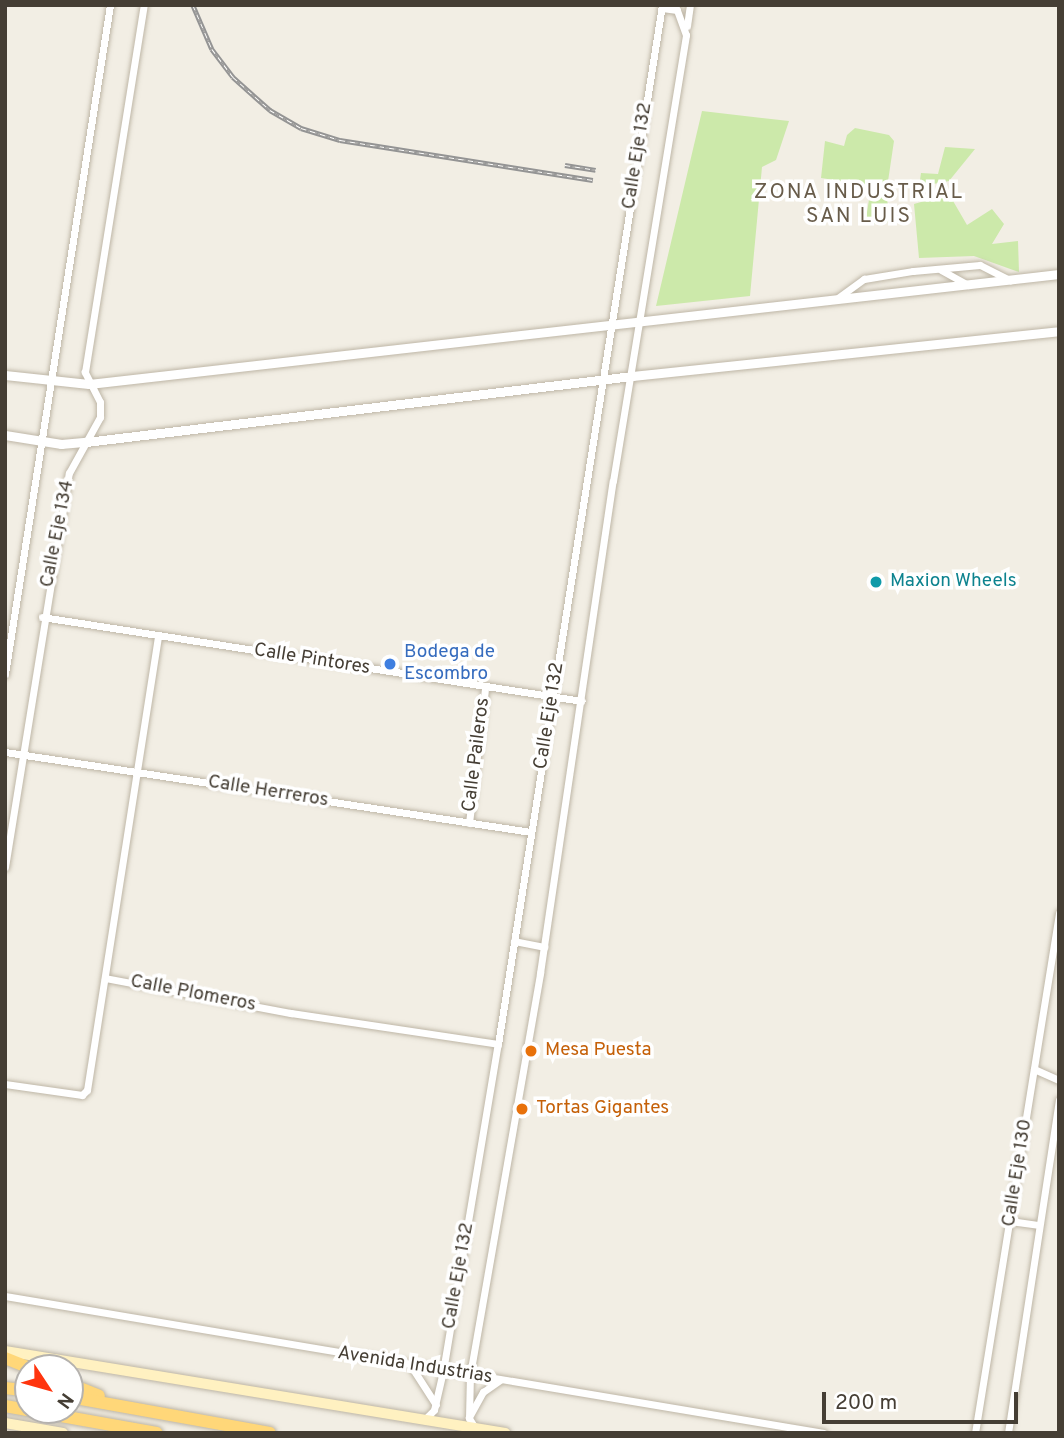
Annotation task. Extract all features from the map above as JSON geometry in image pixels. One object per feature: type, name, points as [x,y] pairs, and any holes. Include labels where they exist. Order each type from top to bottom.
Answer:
[{"type":"highway","points":[[84,1390],[118,1404]]},
{"type":"highway","points":[[84,1399],[270,1433]]},
{"type":"highway","points":[[5,1406],[157,1433]]},
{"type":"main road","points":[[5,1351],[505,1433]]},
{"type":"main road","points":[[5,1423],[63,1433]]},
{"type":"street","name":"Calle Eje 134","points":[[5,674],[110,5]]},
{"type":"street","name":"Calle Eje 134","points":[[5,867],[42,617],[69,472],[101,409],[85,372],[144,5]]},
{"type":"street","name":"Calle Eje 132","points":[[468,1418],[470,1376],[544,947],[690,5]]},
{"type":"street","name":"Calle Eje 132","points":[[424,1420],[436,1405],[443,1371],[498,1044],[662,6],[677,10],[687,26]]},
{"type":"street","points":[[839,297],[864,279],[980,265],[1011,281]]},
{"type":"street","points":[[940,270],[968,285]]},
{"type":"street","points":[[5,375],[89,384],[1059,274]]},
{"type":"street","points":[[5,436],[43,441],[86,442],[603,379],[1059,331]]},
{"type":"street","name":"Calle Pintores","points":[[42,617],[582,701]]},
{"type":"street","name":"Calle Plomeros","points":[[158,636],[105,978],[291,1013],[498,1044]]},
{"type":"street","name":"Calle Paileros","points":[[469,823],[485,688]]},
{"type":"street","name":"Calle Herreros","points":[[5,752],[531,832]]},
{"type":"street","name":"Calle Eje 130","points":[[975,1433],[1059,913]]},
{"type":"street","points":[[514,941],[544,947]]},
{"type":"street","points":[[5,1084],[85,1094],[105,978]]},
{"type":"street","points":[[1034,1069],[1059,1080]]},
{"type":"street","name":"Calle Eje 130","points":[[1008,1433],[1059,1100]]},
{"type":"street","points":[[1010,1221],[1038,1225]]},
{"type":"street","name":"Avenida Industrias","points":[[5,1296],[410,1366],[824,1433]]},
{"type":"street","points":[[410,1366],[436,1405]]},
{"type":"street","points":[[475,1428],[468,1418],[483,1392],[500,1380]]},
{"type":"green space","points":[[702,111],[789,121],[776,160],[762,167],[750,296],[656,306]]},
{"type":"green space","points":[[855,128],[889,135],[894,141],[887,188],[821,178],[825,141],[844,146],[847,135]]},
{"type":"green space","points":[[945,147],[975,149],[949,181],[928,185],[920,180],[921,173],[938,174]]},
{"type":"green space","points":[[870,193],[887,196],[889,222],[865,225]]},
{"type":"green space","points":[[949,194],[967,225],[992,209],[1004,224],[992,244],[1018,241],[1019,272],[974,256],[919,258],[914,204]]},
{"type":"railway","points":[[193,5],[212,49],[233,77],[270,110],[301,128],[340,140],[593,180]]},
{"type":"railway","points":[[565,165],[596,170]]},
{"type":"place","name":"Maxion Wheels","points":[[876,582]]},
{"type":"place","name":"Bodega de Escombro","points":[[390,664]]},
{"type":"place","name":"Mesa Puesta","points":[[531,1051]]},
{"type":"place","name":"Tortas Gigantes","points":[[522,1109]]},
{"type":"district","name":"ZONA INDUSTRIAL SAN LUIS","points":[[859,205]]}]
